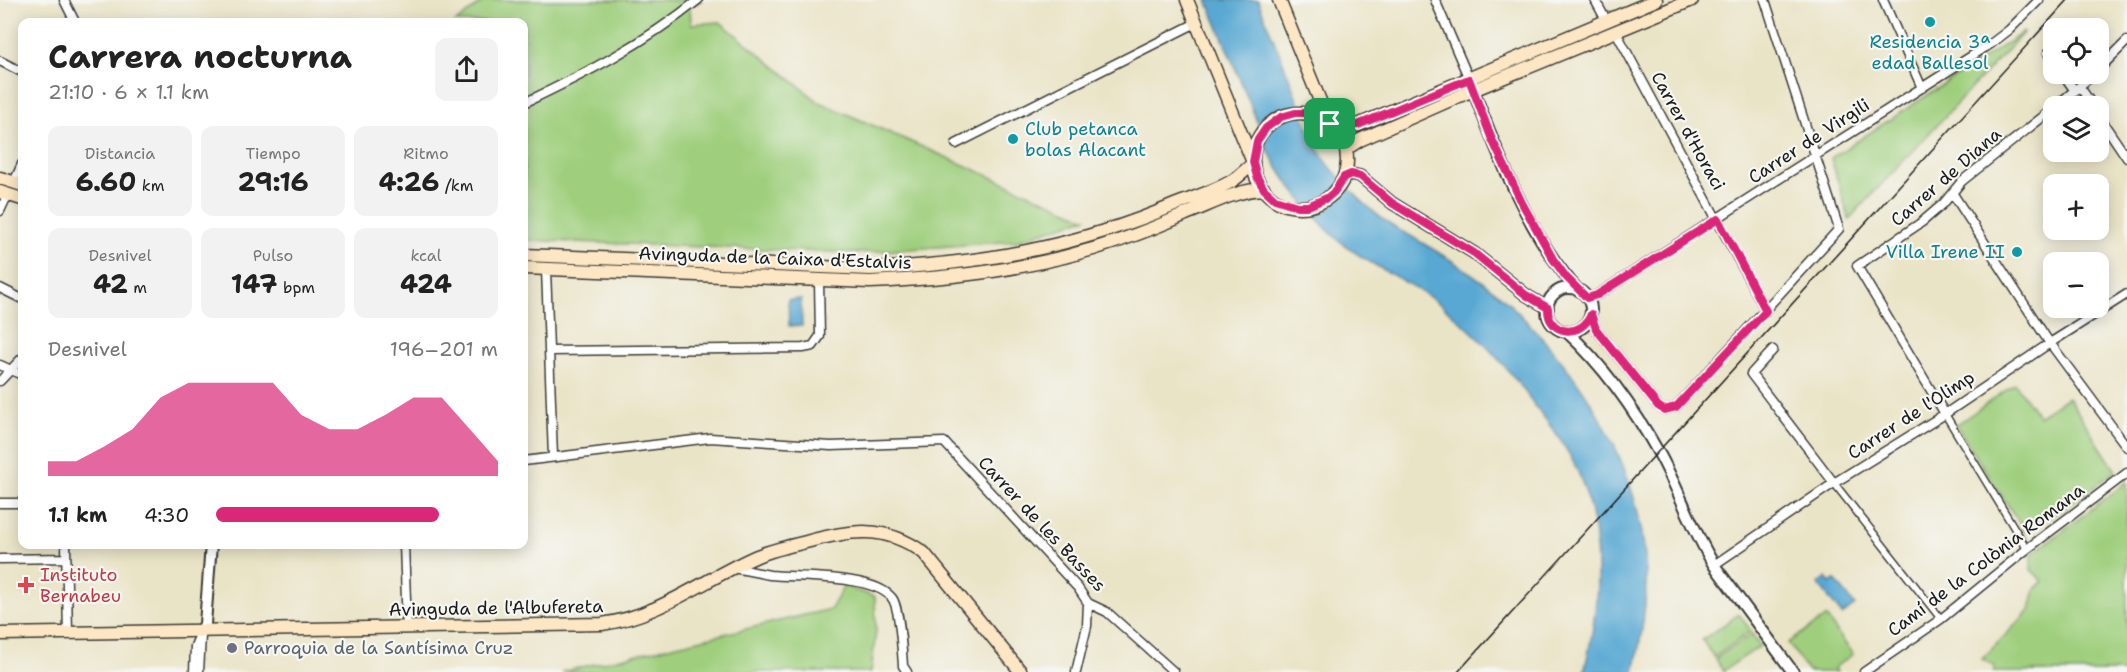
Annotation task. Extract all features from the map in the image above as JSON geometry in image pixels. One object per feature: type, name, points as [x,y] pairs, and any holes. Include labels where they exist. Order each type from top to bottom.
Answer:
[{"type":"main road","points":[[1187,0],[1257,177],[1264,189],[1282,202],[1308,206],[1327,198],[1334,192],[1344,177],[1346,149],[1343,140],[1332,125],[1279,0]]},
{"type":"main road","points":[[1346,149],[1471,84],[1606,20],[1656,0]]},
{"type":"main road","points":[[1253,163],[1257,141],[1266,128],[1281,117],[1295,113],[1308,113],[1321,117],[1332,125],[1358,125],[1692,0]]},
{"type":"main road","name":"Avinguda de la Caixa d'Estalvis","points":[[528,255],[870,269],[921,267],[988,260],[1046,248],[1112,229],[1232,181],[1253,163]]},
{"type":"main road","points":[[0,178],[18,184]]},
{"type":"main road","name":"Avinguda de la Caixa d'Estalvis","points":[[528,268],[870,282],[921,280],[989,273],[1054,259],[1116,242],[1238,193],[1264,189]]},
{"type":"main road","name":"Avinguda de l'Albufereta","points":[[0,634],[567,626],[612,623],[662,607],[757,556],[838,534],[869,531],[910,543],[924,554],[1021,672]]},
{"type":"street","points":[[64,0],[73,18]]},
{"type":"street","points":[[528,101],[633,46],[673,20],[698,0]]},
{"type":"street","points":[[1435,0],[1491,137],[1522,203],[1553,259],[1587,298],[1596,329],[1658,406],[1664,410],[1676,407],[1839,229],[1765,0]]},
{"type":"street","points":[[1595,0],[1606,20]]},
{"type":"street","points":[[1883,0],[1922,88]]},
{"type":"street","name":"Carrer de Virgili","points":[[1587,298],[1597,295],[1922,88],[2009,30],[2039,0]]},
{"type":"street","points":[[956,144],[1196,23]]},
{"type":"street","name":"Carrer d'Horaci","points":[[1615,30],[1766,311]]},
{"type":"street","points":[[2109,59],[2127,41]]},
{"type":"street","points":[[0,61],[18,70]]},
{"type":"street","points":[[2073,84],[2084,96]]},
{"type":"street","name":"Carrer de Diana","points":[[2069,96],[2083,84]]},
{"type":"street","name":"Carrer de Diana","points":[[1945,414],[1857,266],[1922,222],[1953,194],[1962,181],[2043,117]]},
{"type":"street","points":[[2109,131],[2127,158]]},
{"type":"street","points":[[1344,177],[1351,174],[1360,176],[1392,203],[1474,253],[1526,295],[1548,308]]},
{"type":"street","points":[[0,211],[4,193]]},
{"type":"street","points":[[1953,194],[2050,343],[2127,447]]},
{"type":"street","points":[[528,460],[553,457],[546,268]]},
{"type":"street","points":[[549,351],[803,348],[813,346],[818,342],[821,329],[819,281]]},
{"type":"street","points":[[0,288],[18,297]]},
{"type":"street","points":[[1578,290],[1563,289],[1551,297],[1548,308],[1551,323],[1567,332],[1591,354],[1640,421],[1661,459],[1704,550],[1793,672]]},
{"type":"street","name":"Carrer de l'Olimp","points":[[1714,565],[1834,483],[1945,414],[2127,294]]},
{"type":"street","points":[[1567,332],[1584,326],[1591,314]]},
{"type":"street","points":[[1584,326],[1591,354]]},
{"type":"street","points":[[1773,350],[1751,374],[1941,619]]},
{"type":"street","points":[[0,381],[18,362]]},
{"type":"street","points":[[0,365],[18,373]]},
{"type":"street","points":[[1945,414],[2027,549]]},
{"type":"street","name":"Carrer de les Basses","points":[[553,457],[710,438],[831,446],[944,442],[1078,588],[1088,603],[1107,612],[1174,672]]},
{"type":"street","name":"Camí de la Colònia Romana","points":[[1864,672],[1941,619],[2027,549],[2127,473]]},
{"type":"street","points":[[0,503],[18,502]]},
{"type":"street","points":[[66,549],[68,633]]},
{"type":"street","points":[[194,672],[195,646],[205,624],[211,549]]},
{"type":"street","points":[[404,549],[407,628]]},
{"type":"street","points":[[0,559],[66,558]]},
{"type":"street","points":[[733,568],[772,575],[849,580],[881,590],[892,597],[896,607],[903,666],[907,672]]},
{"type":"street","points":[[1076,672],[1087,626],[1088,603]]},
{"type":"street","points":[[199,672],[201,632]]},
{"type":"green space","points":[[485,0],[702,0],[690,6],[691,24],[720,22],[819,102],[1086,218],[1016,241],[858,253],[528,240],[528,18],[461,18]]},
{"type":"green space","points":[[2024,32],[1849,219],[1831,158]]},
{"type":"green space","points":[[2015,384],[2038,416],[2068,397],[2116,471],[2063,509],[2025,532],[1956,425]]},
{"type":"green space","points":[[2127,482],[2127,672],[1993,672],[1995,666],[1982,659],[2030,610],[2035,589],[2043,581],[2031,570],[2032,554]]},
{"type":"green space","points":[[844,586],[875,597],[876,631],[871,672],[561,672],[831,609]]},
{"type":"green space","points":[[1739,614],[1751,631],[1714,657],[1702,640]]},
{"type":"green space","points":[[1826,617],[1853,654],[1834,668],[1837,672],[1808,672],[1788,643]]},
{"type":"green space","points":[[1752,634],[1760,646],[1723,671],[1715,659]]},
{"type":"water","points":[[1207,0],[1258,0],[1307,126],[1324,159],[1332,169],[1360,199],[1383,219],[1461,267],[1501,296],[1542,338],[1583,390],[1615,447],[1627,477],[1637,508],[1643,540],[1646,598],[1634,672],[1584,672],[1594,622],[1596,546],[1587,496],[1574,462],[1563,444],[1511,374],[1466,326],[1426,295],[1349,248],[1322,224],[1297,195],[1268,150]]},
{"type":"water","points":[[801,299],[802,326],[789,326],[788,300]]},
{"type":"water","points":[[1826,578],[1830,583],[1835,580],[1855,605],[1842,615],[1818,584]]},
{"type":"tram line","points":[[1458,672],[2068,0]]},
{"type":"place","name":"Residencia 3ª edad Ballesol","points":[[1930,22]]},
{"type":"place","name":"Club petanca bolas Alacant","points":[[1013,139]]},
{"type":"place","name":"Villa Irene II","points":[[2017,252]]},
{"type":"place","name":"Instituto Bernabeu","points":[[26,585]]},
{"type":"place","name":"Parroquia de la Santísima Cruz","points":[[232,648]]},
{"type":"route","points":[[1469,79],[1491,137],[1522,203],[1553,259],[1566,277],[1587,298],[1597,295],[1718,219],[1766,311],[1676,407],[1664,410],[1658,406],[1596,329],[1591,314],[1584,326],[1579,329],[1567,332],[1561,330],[1551,323],[1548,308],[1526,295],[1474,253],[1392,203],[1357,174],[1344,177],[1327,198],[1308,206],[1289,205],[1269,195],[1260,184],[1253,162],[1257,141],[1266,128],[1281,117],[1295,113],[1308,113],[1321,117],[1330,124],[1334,127],[1358,125],[1469,79]]}]
